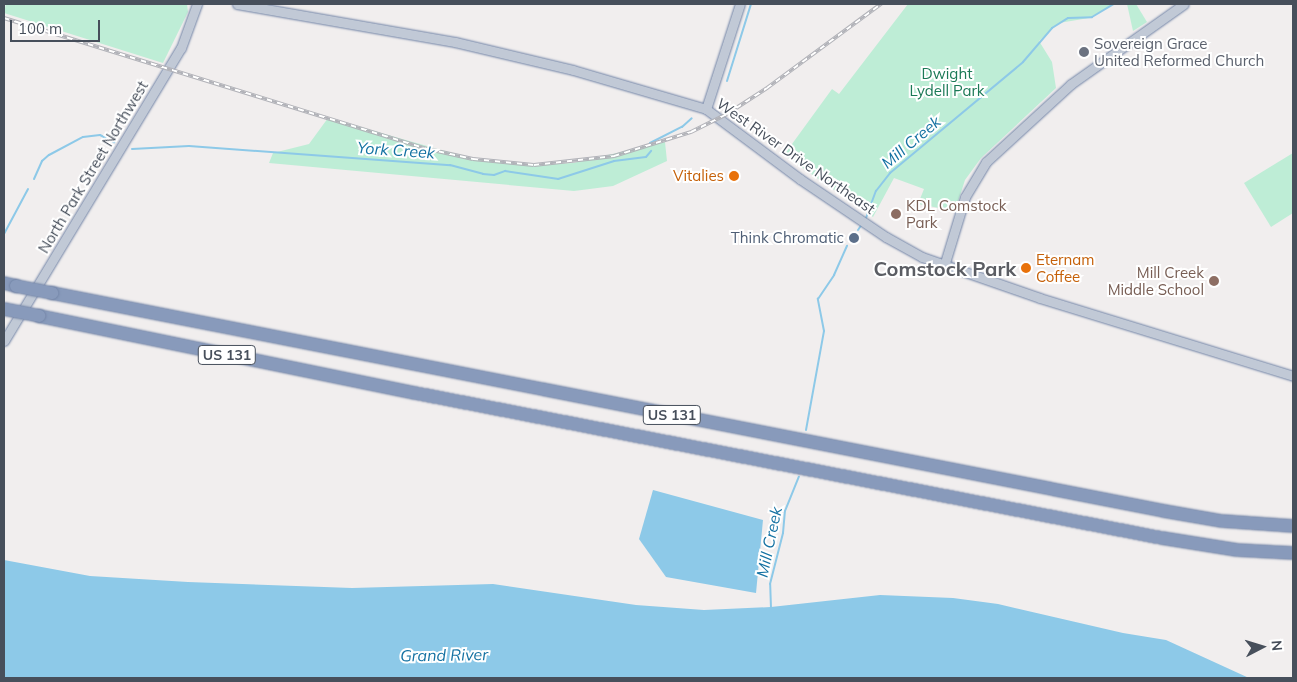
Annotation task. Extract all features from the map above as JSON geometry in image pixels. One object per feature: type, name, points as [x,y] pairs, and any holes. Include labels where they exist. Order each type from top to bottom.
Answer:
[{"type":"highway","name":"US 131","points":[[9,284],[1164,511],[1222,521],[1293,526]]},
{"type":"highway","name":"US 131","points":[[4,309],[415,394],[1187,543],[1293,553]]},
{"type":"main road","name":"North Park Street Northwest","points":[[4,341],[181,48],[197,4]]},
{"type":"main road","name":"West River Drive Northeast","points":[[237,4],[455,42],[573,70],[706,109],[800,179],[909,250],[944,266],[1293,376]]},
{"type":"main road","points":[[706,109],[740,4]]},
{"type":"main road","points":[[944,266],[965,197],[986,162],[1071,84],[1184,4]]},
{"type":"green space","points":[[6,4],[187,4],[188,12],[163,63],[4,13]]},
{"type":"green space","name":"Dwight Lydell Park","points":[[908,4],[1114,4],[1089,18],[1059,23],[1039,41],[1052,62],[1056,88],[981,158],[965,180],[955,211],[918,204],[924,189],[894,178],[873,217],[784,155],[832,89],[839,94]]},
{"type":"green space","points":[[1127,4],[1136,4],[1147,22],[1133,31]]},
{"type":"green space","points":[[328,118],[473,159],[534,165],[573,163],[665,142],[667,161],[613,186],[574,191],[269,163],[273,153],[309,144]]},
{"type":"green space","points":[[1293,153],[1293,213],[1271,227],[1244,183]]},
{"type":"water","points":[[653,490],[763,520],[756,593],[666,577],[639,539]]},
{"type":"water","name":"Grand River","points":[[4,560],[90,576],[188,582],[352,588],[493,584],[636,605],[704,610],[771,607],[880,595],[953,598],[998,604],[1123,633],[1166,640],[1249,678],[4,678]]},
{"type":"waterway","name":"York Creek","points":[[727,81],[751,4]]},
{"type":"waterway","name":"Mill Creek","points":[[866,218],[876,191],[890,173],[1023,62],[1052,28],[1068,18],[1092,17],[1114,4]]},
{"type":"waterway","name":"York Creek","points":[[650,143],[682,127],[692,118]]},
{"type":"waterway","name":"York Creek","points":[[34,179],[42,161],[49,155],[83,137],[100,135],[114,142]]},
{"type":"waterway","name":"York Creek","points":[[132,149],[189,146],[450,165],[483,174],[494,175],[505,171],[558,179],[614,161],[646,157],[651,151]]},
{"type":"waterway","name":"York Creek","points":[[4,234],[28,189]]},
{"type":"waterway","name":"Mill Creek","points":[[858,230],[862,224]]},
{"type":"waterway","name":"Mill Creek","points":[[806,430],[824,331],[818,299],[834,275],[847,246]]},
{"type":"waterway","name":"Mill Creek","points":[[771,608],[770,584],[783,533],[785,511],[799,477]]},
{"type":"railway","points":[[4,18],[428,149],[473,159],[534,165],[614,156],[691,132],[727,114],[767,88],[881,4]]},
{"type":"place","name":"Sovereign Grace United Reformed Church","points":[[1084,52]]},
{"type":"place","name":"Vitalies","points":[[734,176]]},
{"type":"place","name":"KDL Comstock Park","points":[[896,214]]},
{"type":"place","name":"Think Chromatic","points":[[854,238]]},
{"type":"place","name":"Eternam Coffee","points":[[1026,268]]},
{"type":"place","name":"Mill Creek Middle School","points":[[1214,281]]},
{"type":"district","name":"Comstock Park","points":[[945,268]]}]
